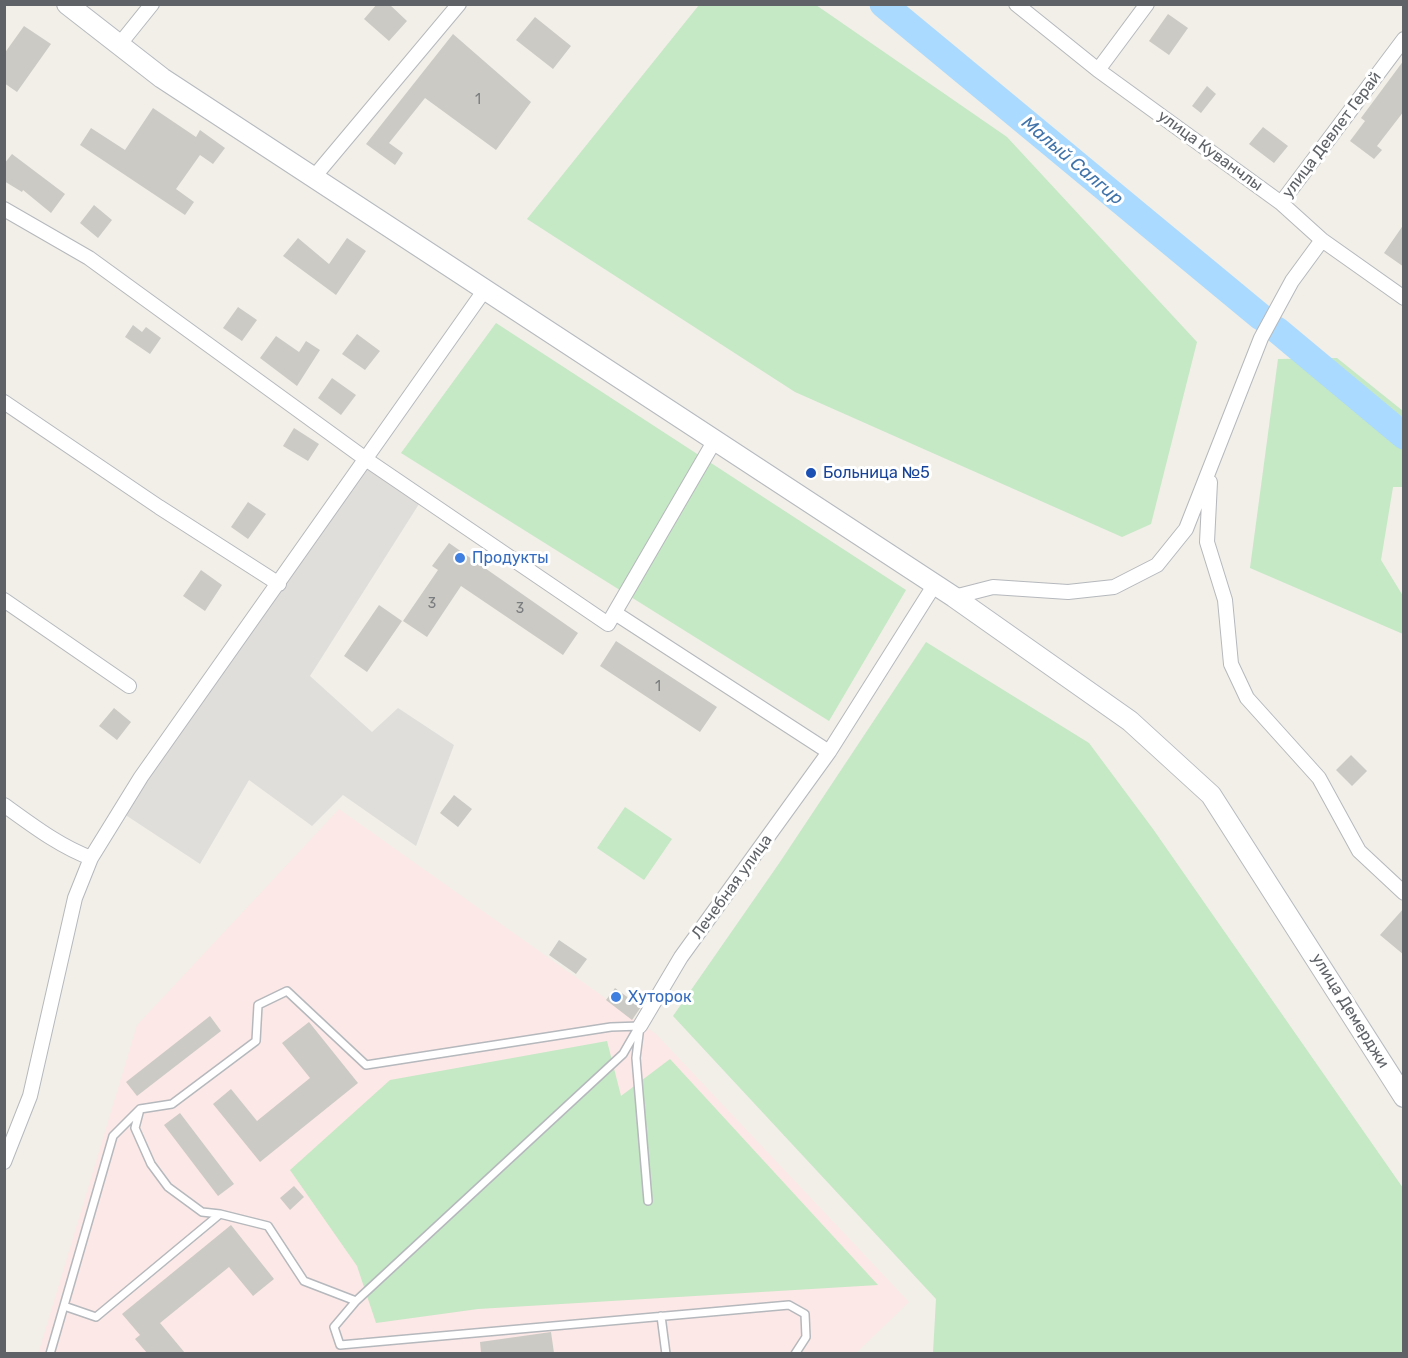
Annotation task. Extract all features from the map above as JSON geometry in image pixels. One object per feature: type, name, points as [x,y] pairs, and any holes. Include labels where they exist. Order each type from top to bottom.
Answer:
[{"type":"main road","name":"улица Демерджи","points":[[67,4],[162,78],[486,288],[954,597],[1130,721],[1211,795],[1404,1097]]},
{"type":"street","points":[[119,45],[152,4]]},
{"type":"street","points":[[315,177],[459,4]]},
{"type":"street","name":"улица Куванчлы","points":[[1016,4],[1098,70],[1281,203],[1322,240],[1404,298]]},
{"type":"street","points":[[1098,70],[1147,4]]},
{"type":"street","name":"улица Девлет Герай","points":[[1281,203],[1404,39]]},
{"type":"street","points":[[4,209],[89,258],[367,460],[611,618],[829,752]]},
{"type":"street","points":[[954,597],[993,587],[1068,592],[1114,587],[1157,565],[1186,530],[1210,474],[1261,338],[1292,281],[1322,240]]},
{"type":"street","points":[[4,1162],[30,1096],[75,898],[91,858],[141,777],[367,460],[486,288]]},
{"type":"street","points":[[4,402],[159,507],[279,584]]},
{"type":"street","points":[[611,618],[715,440]]},
{"type":"street","points":[[1210,474],[1208,542],[1225,600],[1231,664],[1247,698],[1319,778],[1359,851],[1404,893]]},
{"type":"street","name":"Лечебная улица","points":[[640,1026],[681,957],[829,752],[934,584]]},
{"type":"street","points":[[4,600],[129,686]]},
{"type":"street","points":[[4,805],[44,834],[91,858]]},
{"type":"lane","points":[[50,1353],[113,1136],[141,1109],[172,1104],[256,1041],[258,1005],[287,991],[366,1065],[611,1027],[640,1026]]},
{"type":"lane","points":[[640,1026],[636,1058],[648,1202]]},
{"type":"lane","points":[[640,1026],[623,1054],[356,1301],[334,1327],[340,1345],[789,1305],[805,1314],[806,1337],[795,1353]]},
{"type":"lane","points":[[141,1109],[135,1128],[151,1164],[168,1187],[202,1212],[268,1226],[304,1281],[356,1301]]},
{"type":"lane","points":[[64,1306],[96,1317],[220,1214]]},
{"type":"lane","points":[[661,1316],[666,1353]]},
{"type":"shaded area","points":[[368,468],[419,504],[310,676],[372,732],[398,708],[454,745],[416,846],[343,795],[312,826],[249,780],[200,864],[121,812],[279,584]]},
{"type":"shaded area","points":[[339,809],[656,1034],[909,1302],[856,1353],[38,1354],[137,1025]]},
{"type":"green space","points":[[699,5],[816,5],[1007,137],[1197,342],[1151,524],[1122,537],[795,392],[527,219]]},
{"type":"green space","points":[[496,323],[906,590],[829,721],[401,453]]},
{"type":"green space","points":[[1337,358],[1403,411],[1403,487],[1393,487],[1381,560],[1403,596],[1403,634],[1250,568],[1278,359]]},
{"type":"green space","points":[[926,642],[1089,743],[1153,829],[1403,1188],[1403,1353],[933,1353],[936,1299],[673,1016],[780,862]]},
{"type":"green space","points":[[625,807],[672,839],[644,880],[597,848]]},
{"type":"green space","points":[[607,1041],[621,1096],[670,1059],[878,1285],[478,1309],[376,1323],[357,1266],[290,1170],[390,1080]]},
{"type":"building","points":[[377,4],[389,4],[407,21],[389,41],[364,19]]},
{"type":"building","points":[[1168,14],[1188,28],[1169,55],[1149,41]]},
{"type":"building","points":[[535,17],[571,46],[553,69],[516,40]]},
{"type":"building","points":[[24,26],[51,44],[17,92],[4,83],[4,54]]},
{"type":"building","points":[[453,34],[531,102],[496,150],[425,98],[389,143],[403,153],[395,165],[366,144]]},
{"type":"building","points":[[1404,60],[1404,111],[1377,146],[1382,150],[1374,159],[1350,141],[1365,121],[1361,118]]},
{"type":"building","points":[[1207,86],[1216,94],[1201,113],[1192,106]]},
{"type":"building","points":[[153,108],[196,137],[200,130],[225,148],[213,164],[200,155],[176,189],[194,202],[185,215],[80,145],[91,128],[125,150]]},
{"type":"building","points":[[1263,127],[1288,146],[1274,163],[1249,144]]},
{"type":"building","points":[[12,154],[65,194],[51,213],[23,190],[22,192],[4,181],[4,164]]},
{"type":"building","points":[[94,205],[112,220],[98,238],[80,223]]},
{"type":"building","points":[[1404,224],[1404,267],[1384,253]]},
{"type":"building","points":[[298,238],[329,264],[347,238],[366,251],[336,295],[283,256]]},
{"type":"building","points":[[238,307],[257,320],[242,341],[223,328]]},
{"type":"building","points":[[133,325],[142,332],[146,327],[161,338],[150,354],[125,337]]},
{"type":"building","points":[[357,334],[380,351],[365,370],[342,354]]},
{"type":"building","points":[[276,336],[299,352],[306,341],[320,350],[297,386],[260,358]]},
{"type":"building","points":[[332,378],[356,395],[341,415],[318,398]]},
{"type":"building","points":[[294,428],[319,444],[308,461],[283,446]]},
{"type":"building","points":[[248,502],[266,514],[248,539],[231,527]]},
{"type":"building","points":[[449,543],[578,633],[563,655],[461,586],[427,637],[403,621],[438,570],[432,566]]},
{"type":"building","points":[[201,570],[222,585],[205,611],[183,596]]},
{"type":"building","points":[[379,605],[402,621],[367,672],[344,656]]},
{"type":"building","points":[[616,641],[717,707],[700,732],[600,666]]},
{"type":"building","points":[[114,708],[131,722],[117,740],[99,726]]},
{"type":"building","points":[[1351,755],[1367,771],[1352,786],[1336,770]]},
{"type":"building","points":[[454,795],[472,809],[458,827],[440,813]]},
{"type":"building","points":[[1404,908],[1404,955],[1380,935]]},
{"type":"building","points":[[559,940],[587,959],[576,974],[549,955]]},
{"type":"building","points":[[615,988],[641,1007],[632,1020],[606,1000]]},
{"type":"building","points":[[210,1016],[221,1031],[137,1096],[126,1082]]},
{"type":"building","points":[[309,1022],[358,1083],[260,1162],[213,1104],[231,1089],[257,1121],[310,1078],[282,1043]]},
{"type":"building","points":[[180,1113],[234,1184],[218,1196],[164,1125]]},
{"type":"building","points":[[294,1186],[304,1197],[290,1210],[280,1198]]},
{"type":"building","points":[[231,1225],[274,1279],[253,1296],[229,1267],[160,1323],[185,1353],[147,1353],[135,1339],[140,1335],[122,1314]]},
{"type":"building","points":[[551,1332],[554,1353],[481,1353],[480,1342]]},
{"type":"waterway","name":"Малый Салгир","points":[[883,4],[1261,317]]},
{"type":"waterway","name":"Малый Салгир","points":[[1277,330],[1404,436]]},
{"type":"place","name":"Больница №5","points":[[811,473]]},
{"type":"place","name":"Продукты","points":[[460,558]]},
{"type":"place","name":"Хуторок","points":[[616,997]]}]
